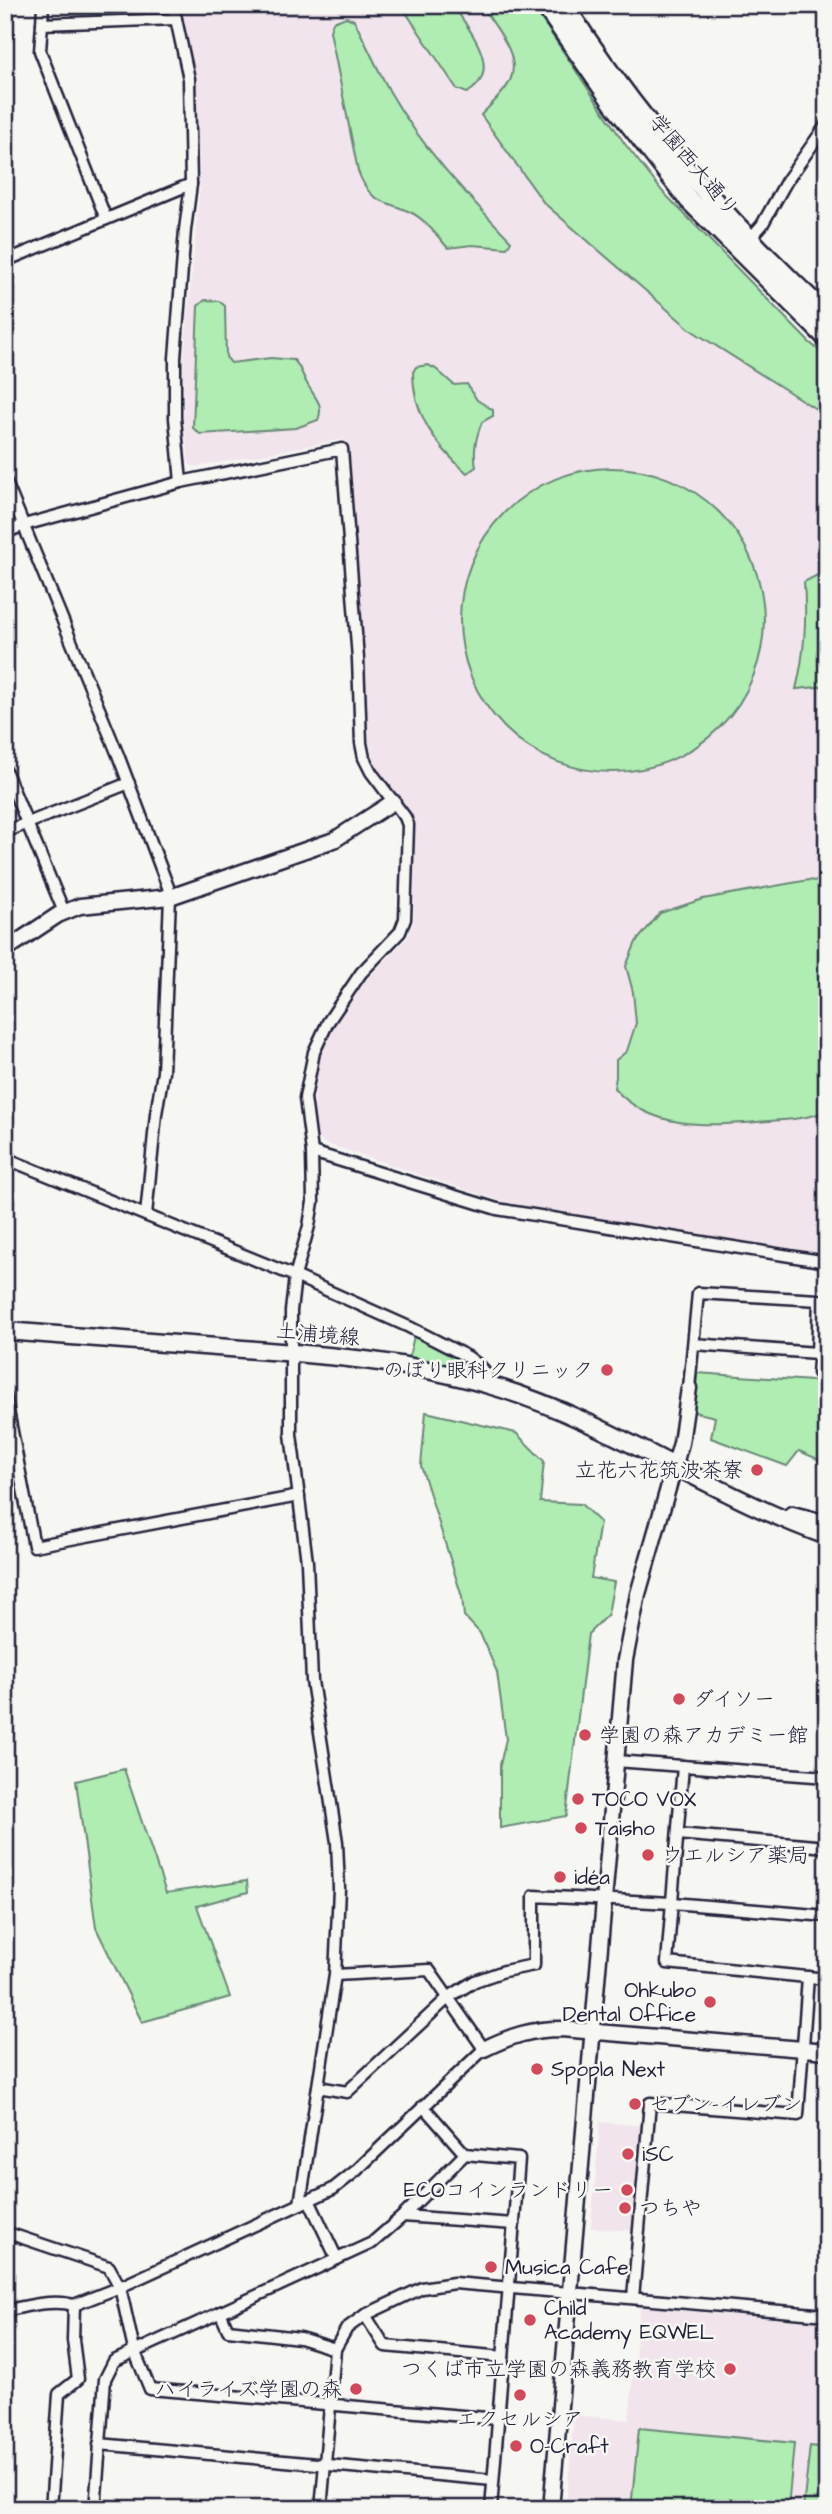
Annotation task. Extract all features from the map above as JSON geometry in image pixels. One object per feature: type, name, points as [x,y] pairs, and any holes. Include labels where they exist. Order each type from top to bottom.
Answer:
[{"type":"highway","name":"学園西大通り","points":[[545,5],[624,118],[689,200],[827,314]]},
{"type":"highway","name":"学園西大通り","points":[[564,5],[588,42],[744,246],[827,338]]},
{"type":"main road","name":"土浦境線","points":[[5,1331],[350,1357],[401,1364],[489,1385],[575,1417],[615,1434],[675,1468]]},
{"type":"main road","points":[[675,1468],[827,1536]]},
{"type":"main road","points":[[762,1509],[827,1524]]},
{"type":"street","points":[[43,5],[40,51],[106,219]]},
{"type":"street","points":[[173,5],[189,79],[191,184],[175,358],[175,418],[181,482]]},
{"type":"street","points":[[42,24],[176,19]]},
{"type":"street","points":[[744,246],[762,225],[786,182],[827,125]]},
{"type":"street","points":[[5,261],[191,184]]},
{"type":"street","points":[[5,533],[24,525],[181,482],[342,449],[358,659],[361,743],[371,772],[405,817],[409,834],[405,919],[400,932],[361,973],[328,1022],[314,1052],[305,1098],[312,1152],[313,1202],[295,1276],[291,1311],[291,1434],[307,1562],[312,1681],[338,1849],[339,1889],[335,1975],[304,2202],[337,2259]]},
{"type":"street","points":[[5,480],[130,783],[170,897],[163,1072],[146,1215]]},
{"type":"street","points":[[5,770],[64,912]]},
{"type":"street","points":[[5,832],[130,783]]},
{"type":"street","points":[[5,950],[64,912],[80,906],[170,897],[334,840],[393,802]]},
{"type":"street","points":[[312,1152],[497,1209],[827,1262]]},
{"type":"street","points":[[5,1158],[295,1276],[409,1327],[468,1357],[488,1376],[489,1385]]},
{"type":"street","points":[[551,2509],[625,1660],[646,1562],[681,1443],[698,1293],[819,1300],[818,1373]]},
{"type":"street","points":[[694,1344],[817,1353]]},
{"type":"street","points":[[5,1395],[34,1546],[299,1496]]},
{"type":"street","points":[[616,1761],[827,1777]]},
{"type":"street","points":[[683,1766],[667,1963],[827,1979]]},
{"type":"street","points":[[678,1834],[827,1847]]},
{"type":"street","points":[[318,2087],[347,2092],[449,1997],[475,1981],[534,1965],[534,1896],[672,1903],[827,1916]]},
{"type":"street","points":[[335,1975],[429,1970],[484,2049]]},
{"type":"street","points":[[633,2298],[650,2103],[797,2115],[808,1978]]},
{"type":"street","points":[[5,2311],[66,2303],[74,2305],[120,2287],[333,2189],[357,2170],[484,2049],[508,2037],[543,2029],[593,2031],[827,2051]]},
{"type":"street","points":[[423,2106],[465,2154],[519,2159],[491,2509]]},
{"type":"street","points":[[126,2509],[95,2507],[104,2379],[114,2361],[372,2243],[404,2216],[465,2154]]},
{"type":"street","points":[[404,2216],[513,2224]]},
{"type":"street","points":[[5,2232],[109,2267],[120,2287],[134,2350],[150,2389],[498,2419]]},
{"type":"street","points":[[321,2509],[335,2349],[347,2328],[365,2315],[422,2288],[454,2283],[827,2315]]},
{"type":"street","points":[[51,2509],[59,2394],[78,2379],[73,2340],[74,2305]]},
{"type":"street","points":[[220,2312],[228,2330],[300,2338],[335,2349]]},
{"type":"street","points":[[365,2315],[385,2346],[503,2357]]},
{"type":"street","points":[[99,2444],[493,2480]]},
{"type":"shaded area","points":[[180,5],[534,5],[626,143],[664,192],[810,341],[827,355],[827,1257],[679,1235],[500,1201],[324,1143],[317,1137],[313,1127],[316,1074],[327,1038],[368,978],[407,938],[414,922],[415,832],[412,815],[379,770],[369,741],[351,477],[344,439],[195,467],[189,464],[184,420],[184,358],[200,185],[196,78]]},
{"type":"shaded area","points":[[600,2122],[644,2126],[635,2231],[591,2228]]},
{"type":"shaded area","name":"つくば市立学園の森義務教育学校","points":[[640,2307],[827,2323],[827,2509],[566,2509],[574,2415],[629,2420]]},
{"type":"green space","points":[[401,5],[453,5],[480,50],[483,73],[478,84],[467,93],[457,89]]},
{"type":"green space","points":[[481,5],[532,5],[625,144],[663,192],[809,342],[827,357],[827,416],[691,330],[544,203],[481,115],[504,90],[513,71],[510,51]]},
{"type":"green space","points":[[346,17],[354,20],[390,92],[416,132],[462,188],[511,241],[507,248],[472,245],[448,248],[417,216],[379,200],[368,190],[358,171],[330,31],[333,22]]},
{"type":"green space","points":[[205,300],[219,301],[225,306],[226,357],[231,363],[271,358],[294,360],[318,402],[318,420],[296,428],[200,434],[193,428],[198,306]]},
{"type":"green space","points":[[428,365],[454,385],[467,384],[477,400],[493,410],[493,416],[482,422],[478,433],[476,467],[467,473],[436,440],[417,402],[413,372],[416,367]]},
{"type":"green space","points":[[612,468],[642,471],[670,480],[696,494],[719,513],[738,536],[752,562],[761,590],[764,620],[761,650],[752,678],[738,704],[719,727],[696,746],[670,760],[642,769],[612,772],[582,769],[554,760],[528,746],[505,727],[486,704],[472,678],[463,650],[460,620],[463,590],[472,562],[486,536],[505,513],[528,494],[554,480],[582,471]]},
{"type":"green space","points":[[827,570],[827,686],[796,689],[805,636],[804,582]]},
{"type":"green space","points":[[809,880],[827,883],[827,1111],[792,1119],[699,1124],[662,1118],[629,1102],[614,1088],[616,1060],[627,1051],[636,1023],[633,992],[626,966],[636,942],[660,913],[703,899]]},
{"type":"green space","points":[[414,1336],[463,1358],[461,1367],[409,1357]]},
{"type":"green space","points":[[697,1373],[827,1382],[827,1463],[799,1451],[787,1466],[711,1438],[715,1417],[694,1412]]},
{"type":"green space","points":[[426,1412],[516,1433],[544,1461],[540,1502],[581,1504],[600,1522],[591,1578],[614,1582],[608,1614],[588,1634],[566,1816],[500,1828],[500,1765],[506,1739],[497,1672],[480,1633],[464,1616],[462,1597],[421,1466]]},
{"type":"green space","points":[[124,1769],[166,1893],[247,1881],[248,1892],[197,1906],[230,1997],[142,2022],[96,1928],[76,1781]]},
{"type":"green space","points":[[639,2428],[794,2443],[788,2509],[631,2509]]},
{"type":"green space","points":[[810,2446],[827,2448],[827,2509],[803,2509]]},
{"type":"place","name":"のぼり眼科クリニック","points":[[607,1370]]},
{"type":"place","name":"立花六花筑波茶寮","points":[[757,1470]]},
{"type":"place","name":"ダイソー","points":[[679,1699]]},
{"type":"place","name":"学園の森アカデミー館","points":[[585,1735]]},
{"type":"place","name":"TOCO VOX","points":[[578,1799]]},
{"type":"place","name":"Taisho","points":[[581,1828]]},
{"type":"place","name":"ウエルシア薬局","points":[[648,1855]]},
{"type":"place","name":"idéa","points":[[560,1877]]},
{"type":"place","name":"Ohkubo Dental Office","points":[[710,2002]]},
{"type":"place","name":"Spopla Next","points":[[537,2069]]},
{"type":"place","name":"セブン-イレブン","points":[[635,2104]]},
{"type":"place","name":"iSC","points":[[628,2154]]},
{"type":"place","name":"ECOコインランドリー","points":[[627,2190]]},
{"type":"place","name":"つちや","points":[[625,2208]]},
{"type":"place","name":"Musica Cafe","points":[[491,2267]]},
{"type":"place","name":"Child Academy EQWEL","points":[[530,2320]]},
{"type":"place","name":"つくば市立学園の森義務教育学校","points":[[730,2369]]},
{"type":"place","name":"ハイライズ学園の森","points":[[356,2389]]},
{"type":"place","name":"エクセルシア","points":[[520,2395]]},
{"type":"place","name":"O-Craft","points":[[516,2446]]}]
